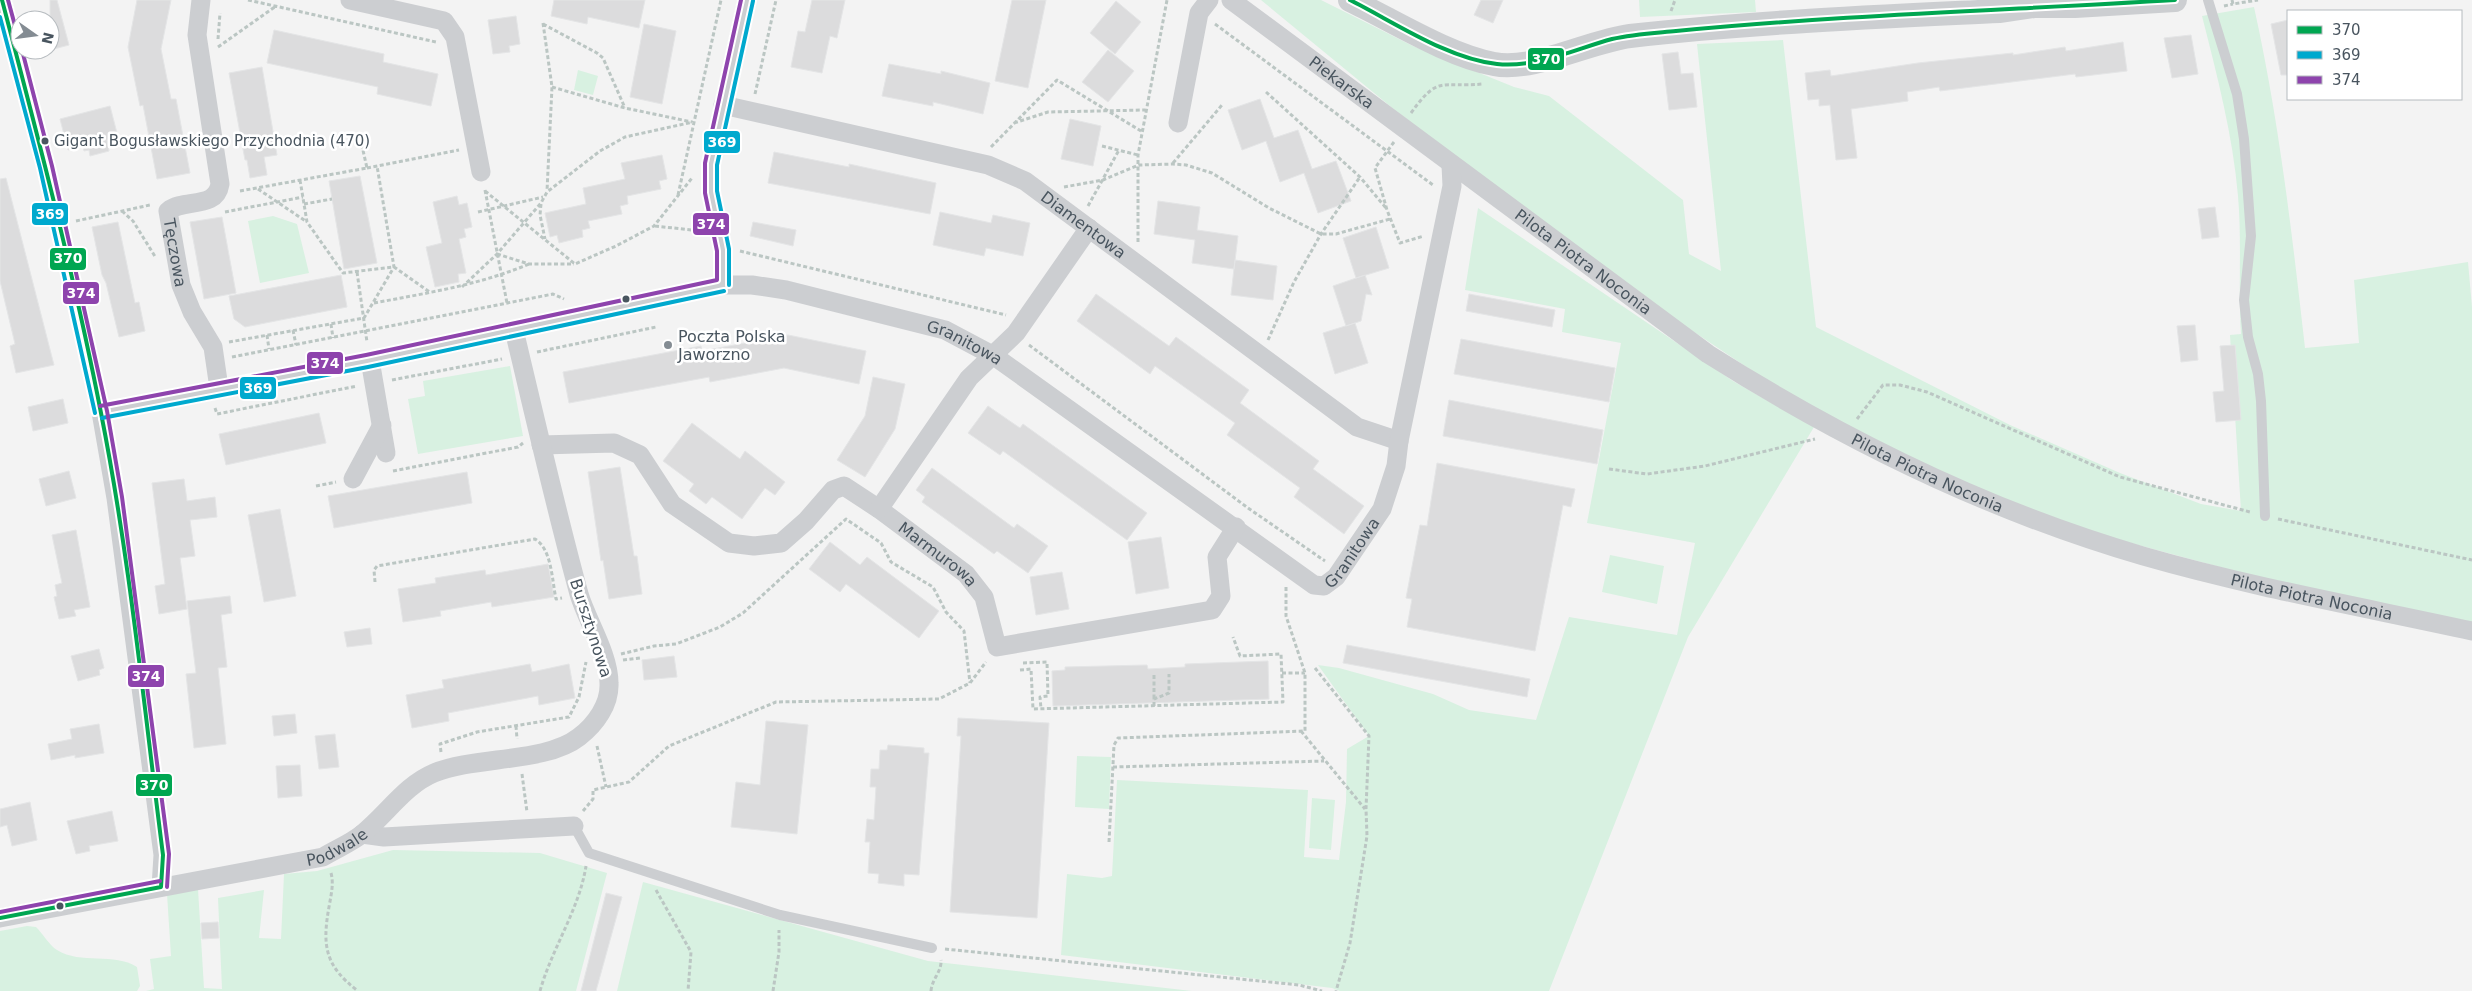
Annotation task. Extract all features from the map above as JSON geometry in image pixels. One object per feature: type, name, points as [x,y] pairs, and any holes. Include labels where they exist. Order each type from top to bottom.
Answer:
[{"type":"street","points":[[2,0],[46,167],[101,412],[116,498],[163,854],[161,887]]},
{"type":"street","name":"Tęczowa","points":[[201,0],[197,34],[220,184],[219,193],[212,199],[168,211],[181,284],[192,312],[213,347],[215,395]]},
{"type":"street","points":[[350,0],[444,22],[455,37],[481,172]]},
{"type":"street","points":[[723,285],[723,250],[711,192],[711,164],[747,0]]},
{"type":"street","name":"Piekarska","points":[[1231,0],[1451,165]]},
{"type":"street","points":[[1350,0],[1464,56],[1496,65],[1519,64],[1628,36],[1709,27],[1998,5],[2075,6],[2175,0]]},
{"type":"street","points":[[1178,123],[1204,6]]},
{"type":"street","name":"Diamentowa","points":[[723,105],[988,165],[1025,181],[1087,219],[1357,427],[1399,441]]},
{"type":"street","name":"Granitowa","points":[[101,412],[215,395],[723,285],[752,285],[786,290],[945,330],[994,356],[1236,527],[1314,585],[1324,586],[1336,577],[1382,509],[1396,466],[1399,441],[1452,186],[1451,165]]},
{"type":"street","name":"Pilota Piotra Noconia","points":[[1451,165],[1708,354],[1772,394],[1902,465],[2051,526],[2143,556],[2258,586],[2472,631]]},
{"type":"street","points":[[879,509],[969,378],[1016,333],[1087,219]]},
{"type":"street","name":"Bursztynowa","points":[[362,834],[406,792],[433,773],[556,748],[572,742],[592,725],[602,710],[608,694],[609,674],[594,657],[581,601],[533,441],[520,356],[514,330]]},
{"type":"street","points":[[370,360],[386,453]]},
{"type":"street","points":[[347,480],[382,425]]},
{"type":"street","name":"Marmurowa","points":[[533,441],[614,443],[640,454],[672,504],[729,542],[754,546],[781,543],[806,521],[833,490],[844,486],[879,509],[966,574],[984,597],[997,647]]},
{"type":"street","points":[[997,647],[1212,610],[1221,596],[1216,557],[1236,527]]},
{"type":"street","name":"Podwale","points":[[0,918],[324,856],[362,834],[384,837],[574,826]]},
{"type":"lane","points":[[2208,0],[2237,94],[2245,148],[2251,236],[2244,300],[2248,337],[2258,374],[2261,401],[2265,516]]},
{"type":"lane","points":[[574,826],[589,853],[780,915],[936,948]]},
{"type":"path","points":[[248,0],[426,40],[443,46]]},
{"type":"path","points":[[677,197],[721,0]]},
{"type":"path","points":[[750,111],[776,0]]},
{"type":"path","points":[[1138,248],[1138,155],[1166,0]]},
{"type":"path","points":[[2232,0],[2233,4],[2258,0]]},
{"type":"path","points":[[218,47],[276,6]]},
{"type":"path","points":[[1204,6],[1434,186]]},
{"type":"path","points":[[547,192],[552,87],[543,23],[603,58],[624,108]]},
{"type":"path","points":[[987,151],[1057,80],[1141,131]]},
{"type":"path","points":[[552,87],[624,108],[693,122]]},
{"type":"path","points":[[1266,92],[1360,177],[1387,210]]},
{"type":"path","points":[[1173,164],[1222,105]]},
{"type":"path","points":[[1012,124],[1048,112],[1145,110]]},
{"type":"path","points":[[545,241],[540,215],[542,203],[547,192],[600,151],[625,137],[693,122]]},
{"type":"path","points":[[362,146],[367,168]]},
{"type":"path","points":[[1102,146],[1138,155]]},
{"type":"path","points":[[240,191],[466,149]]},
{"type":"path","points":[[1087,219],[1103,180],[1119,150]]},
{"type":"path","points":[[1387,151],[1375,168],[1387,210],[1400,243],[1431,234]]},
{"type":"path","points":[[1056,188],[1103,180],[1139,165],[1186,165],[1212,174],[1269,208],[1321,234],[1336,234],[1390,218]]},
{"type":"path","points":[[225,343],[364,318],[394,267],[377,166]]},
{"type":"path","points":[[481,172],[507,303]]},
{"type":"path","points":[[496,254],[529,264],[575,264],[616,246],[654,226],[694,176]]},
{"type":"path","points":[[1268,340],[1294,282],[1321,234],[1360,177]]},
{"type":"path","points":[[300,180],[307,222]]},
{"type":"path","points":[[258,189],[307,222],[343,273],[394,267],[431,292]]},
{"type":"path","points":[[486,191],[575,264]]},
{"type":"path","points":[[223,213],[303,197]]},
{"type":"path","points":[[478,212],[544,197]]},
{"type":"path","points":[[304,204],[332,199]]},
{"type":"path","points":[[462,287],[496,254],[542,203]]},
{"type":"path","points":[[70,222],[152,204]]},
{"type":"path","points":[[122,211],[133,221],[152,254],[157,259]]},
{"type":"path","points":[[654,226],[707,232]]},
{"type":"path","points":[[723,250],[736,250],[1014,316],[1008,327],[1030,346],[1311,552],[1327,563],[1332,556]]},
{"type":"path","points":[[374,302],[462,287],[501,276],[529,264]]},
{"type":"path","points":[[357,271],[366,331]]},
{"type":"path","points":[[214,360],[553,294],[564,299],[573,297]]},
{"type":"path","points":[[331,324],[333,338]]},
{"type":"path","points":[[215,395],[217,414],[520,356],[656,327]]},
{"type":"path","points":[[293,330],[296,345]]},
{"type":"path","points":[[267,335],[270,350]]},
{"type":"path","points":[[1030,346],[1036,338]]},
{"type":"path","points":[[1610,469],[1646,474],[1705,466],[1843,433],[1864,411],[1883,385],[1900,385],[1927,392],[2120,477],[2265,516],[2472,560]]},
{"type":"path","points":[[390,472],[518,447],[533,441]]},
{"type":"path","points":[[316,486],[347,480]]},
{"type":"path","points":[[440,744],[476,732],[569,718],[594,657],[676,644],[720,627],[743,613],[846,519],[881,543],[891,562],[933,587],[946,612],[964,631],[970,683]]},
{"type":"path","points":[[374,582],[374,570],[377,566],[535,539],[541,543],[546,551],[556,599],[563,598],[567,600]]},
{"type":"path","points":[[1109,842],[1115,740],[1118,738],[1305,731],[1305,673],[1286,616],[1285,564]]},
{"type":"path","points":[[1020,670],[1032,669],[1033,709],[1283,702],[1281,654],[1240,656],[1233,638]]},
{"type":"path","points":[[574,826],[593,799],[593,790],[629,782],[669,746],[776,702],[939,699],[970,683],[997,647]]},
{"type":"path","points":[[1020,663],[1047,662],[1051,695],[1040,697],[1041,709]]},
{"type":"path","points":[[1315,668],[1369,736],[1366,809],[1367,836],[1350,943],[1336,991]]},
{"type":"path","points":[[1282,673],[1305,673]]},
{"type":"path","points":[[1154,698],[1172,693],[1169,674]]},
{"type":"path","points":[[1154,675],[1152,680],[1154,706]]},
{"type":"path","points":[[592,725],[606,787]]},
{"type":"path","points":[[516,726],[518,745]]},
{"type":"path","points":[[1300,731],[1366,809]]},
{"type":"path","points":[[1113,767],[1324,761]]},
{"type":"path","points":[[540,991],[546,971],[583,884],[589,853]]},
{"type":"path","points":[[324,856],[330,867],[334,882],[325,929],[326,947],[332,965],[343,980],[358,991]]},
{"type":"path","points":[[646,872],[691,952],[688,991]]},
{"type":"path","points":[[773,991],[779,952],[780,915]]},
{"type":"path","points":[[932,991],[932,982],[942,966],[936,948],[1299,986],[1322,991]]},
{"type":"green space","points":[[1261,0],[1321,0],[1413,46],[1514,87],[1549,96],[1683,200],[1689,254],[1721,271],[1697,44],[1783,40],[1816,327],[2010,425],[2120,473],[2201,504],[2241,511],[2230,335],[2241,334],[2238,196],[2236,173],[2219,83],[2202,16],[2254,7],[2278,134],[2305,348],[2359,343],[2354,280],[2468,262],[2472,307],[2472,622],[2268,580],[2101,535],[1995,496],[1913,460],[1778,388],[1661,310],[1396,111]]},
{"type":"green space","points":[[1639,0],[1755,0],[1756,12],[1640,17]]},
{"type":"green space","points":[[578,70],[598,76],[593,95],[574,90]]},
{"type":"green space","points":[[1478,208],[1733,381],[1814,427],[1688,637],[1549,991],[1340,991],[1332,988],[1061,955],[1067,874],[1102,878],[1112,876],[1117,780],[1308,790],[1304,857],[1339,860],[1346,802],[1347,749],[1369,736],[1318,665],[1339,668],[1433,694],[1469,710],[1536,720],[1569,617],[1677,635],[1695,543],[1587,523],[1621,343],[1562,332],[1565,309],[1465,290]]},
{"type":"green space","points":[[273,216],[297,224],[309,273],[260,283],[248,221]]},
{"type":"green space","points":[[510,366],[523,436],[418,454],[408,399],[425,396],[423,381]]},
{"type":"green space","points":[[1610,555],[1664,566],[1657,604],[1602,592]]},
{"type":"green space","points":[[1077,756],[1111,757],[1109,809],[1075,807]]},
{"type":"green space","points":[[1312,798],[1335,800],[1331,850],[1309,848]]},
{"type":"green space","points":[[393,850],[540,853],[607,873],[576,991],[146,991],[154,989],[150,959],[171,956],[167,894],[198,889],[204,988],[222,989],[218,898],[264,890],[259,938],[281,939],[284,874],[317,871]]},
{"type":"green space","points":[[643,882],[928,961],[1192,991],[617,991]]},
{"type":"green space","points":[[27,926],[36,927],[54,948],[66,954],[76,957],[118,960],[137,967],[140,986],[137,991],[0,991],[0,931]]},
{"type":"building","points":[[50,0],[57,0],[60,10],[50,10]]},
{"type":"building","points":[[137,0],[171,0],[161,49],[171,99],[176,99],[190,173],[157,179],[143,105],[140,106],[128,47]]},
{"type":"building","points":[[554,0],[645,0],[639,28],[588,17],[587,24],[551,16]]},
{"type":"building","points":[[812,0],[845,0],[837,38],[830,36],[822,73],[791,67],[798,31],[805,32]]},
{"type":"building","points":[[1012,0],[1046,0],[1028,88],[995,81]]},
{"type":"building","points":[[1481,0],[1503,0],[1493,23],[1474,15]]},
{"type":"building","points":[[1116,1],[1141,22],[1115,54],[1090,33]]},
{"type":"building","points":[[60,11],[69,45],[60,47]]},
{"type":"building","points":[[516,16],[520,44],[509,46],[510,52],[493,54],[488,20]]},
{"type":"building","points":[[2287,20],[2287,75],[2281,75],[2271,24]]},
{"type":"building","points":[[644,24],[676,31],[662,104],[630,97]]},
{"type":"building","points":[[274,30],[384,54],[383,62],[438,74],[431,106],[377,94],[378,87],[267,63]]},
{"type":"building","points":[[2191,35],[2198,74],[2172,78],[2164,38]]},
{"type":"building","points":[[2123,42],[2127,71],[2076,77],[2075,74],[1940,91],[1939,87],[1907,92],[1908,101],[1851,109],[1857,158],[1836,160],[1830,105],[1819,106],[1819,99],[1808,100],[1805,73],[1830,70],[1831,76],[1918,63],[2013,53],[2013,55],[2065,47],[2066,51]]},
{"type":"building","points":[[1108,50],[1134,71],[1108,102],[1082,82]]},
{"type":"building","points":[[1678,52],[1681,74],[1693,73],[1697,107],[1669,110],[1662,54]]},
{"type":"building","points":[[889,64],[941,74],[941,71],[990,83],[983,114],[933,102],[933,106],[882,96]]},
{"type":"building","points":[[262,67],[277,155],[264,157],[267,175],[250,178],[229,73]]},
{"type":"building","points":[[1260,99],[1274,138],[1298,130],[1312,169],[1336,161],[1351,201],[1318,213],[1304,173],[1280,182],[1266,141],[1242,150],[1228,110]]},
{"type":"building","points":[[110,106],[118,137],[107,140],[109,151],[90,156],[89,150],[84,151],[83,146],[68,150],[60,119]]},
{"type":"building","points":[[1070,119],[1101,126],[1093,166],[1061,159]]},
{"type":"building","points":[[774,152],[849,167],[849,164],[936,183],[930,214],[768,183]]},
{"type":"building","points":[[662,155],[667,179],[659,181],[661,189],[627,196],[628,204],[620,206],[622,214],[588,221],[590,228],[582,230],[583,237],[559,243],[557,235],[550,237],[545,213],[586,204],[583,188],[625,179],[621,163]]},
{"type":"building","points":[[360,176],[377,263],[344,269],[329,181]]},
{"type":"building","points":[[6,178],[54,365],[16,373],[10,346],[15,344],[0,281],[0,179]]},
{"type":"building","points":[[457,196],[459,205],[467,203],[472,227],[464,229],[466,237],[459,239],[466,273],[458,274],[459,282],[435,287],[426,247],[442,243],[433,202]]},
{"type":"building","points":[[1158,201],[1200,207],[1197,230],[1238,236],[1234,269],[1192,263],[1195,240],[1154,234]]},
{"type":"building","points":[[2215,207],[2219,237],[2202,239],[2198,209]]},
{"type":"building","points":[[940,212],[991,223],[993,215],[1030,223],[1023,256],[986,248],[984,256],[933,245]]},
{"type":"building","points":[[222,217],[236,293],[204,299],[190,222]]},
{"type":"building","points":[[118,222],[135,303],[139,302],[145,331],[119,337],[106,283],[102,275],[92,227]]},
{"type":"building","points":[[753,222],[796,230],[793,246],[750,236]]},
{"type":"building","points":[[1376,227],[1389,268],[1356,278],[1343,238]]},
{"type":"building","points":[[1235,260],[1277,266],[1273,300],[1231,295]]},
{"type":"building","points":[[341,275],[347,307],[245,327],[234,319],[229,296]]},
{"type":"building","points":[[1365,275],[1372,295],[1366,294],[1361,321],[1346,326],[1333,286]]},
{"type":"building","points":[[1096,294],[1169,346],[1176,337],[1249,390],[1240,403],[1319,461],[1313,469],[1364,506],[1344,534],[1294,497],[1300,488],[1227,435],[1235,423],[1155,366],[1150,374],[1077,321]]},
{"type":"building","points":[[1469,294],[1555,310],[1552,327],[1466,311]]},
{"type":"building","points":[[1355,323],[1368,363],[1335,374],[1323,333]]},
{"type":"building","points":[[2195,325],[2198,360],[2181,362],[2177,326]]},
{"type":"building","points":[[788,335],[866,351],[859,384],[784,368],[710,382],[709,377],[569,403],[563,372],[701,346],[702,351]]},
{"type":"building","points":[[1461,339],[1615,368],[1609,402],[1454,374]]},
{"type":"building","points":[[2235,345],[2241,420],[2216,422],[2213,392],[2224,391],[2220,346]]},
{"type":"building","points":[[873,377],[905,384],[895,429],[865,477],[837,460],[865,416]]},
{"type":"building","points":[[63,399],[68,423],[33,431],[28,407]]},
{"type":"building","points":[[1449,400],[1603,430],[1597,464],[1443,436]]},
{"type":"building","points":[[988,406],[1020,428],[1023,424],[1147,513],[1127,540],[1003,451],[1000,455],[968,433]]},
{"type":"building","points":[[319,413],[326,443],[226,465],[219,434]]},
{"type":"building","points":[[692,423],[740,459],[745,451],[785,482],[775,495],[765,488],[742,519],[712,497],[706,504],[689,491],[694,484],[663,461]]},
{"type":"building","points":[[1437,463],[1575,489],[1571,507],[1563,505],[1535,651],[1407,627],[1412,599],[1406,598],[1420,525],[1427,526]]},
{"type":"building","points":[[620,467],[634,556],[637,556],[642,594],[609,599],[603,560],[601,561],[588,472]]},
{"type":"building","points":[[932,468],[1014,528],[1017,524],[1048,546],[1028,573],[997,551],[994,554],[922,502],[925,497],[916,490]]},
{"type":"building","points":[[69,471],[76,498],[46,506],[39,479]]},
{"type":"building","points":[[467,472],[472,503],[334,528],[328,496]]},
{"type":"building","points":[[184,479],[187,501],[215,497],[217,517],[190,520],[195,556],[180,558],[187,609],[159,614],[155,586],[165,584],[152,483]]},
{"type":"building","points":[[280,509],[296,596],[264,602],[248,515]]},
{"type":"building","points":[[76,530],[90,607],[74,610],[76,616],[59,619],[54,597],[57,596],[55,585],[62,583],[52,535]]},
{"type":"building","points":[[1161,537],[1169,588],[1136,594],[1128,542]]},
{"type":"building","points":[[830,542],[860,565],[867,557],[939,611],[919,638],[846,584],[840,592],[809,569]]},
{"type":"building","points":[[548,564],[554,597],[492,607],[491,602],[440,611],[441,616],[403,622],[398,589],[436,583],[435,578],[485,570],[486,575]]},
{"type":"building","points":[[1062,572],[1069,609],[1036,615],[1030,577]]},
{"type":"building","points":[[230,596],[232,613],[221,615],[227,667],[218,668],[226,744],[194,748],[186,674],[196,673],[187,601]]},
{"type":"building","points":[[370,628],[372,644],[347,647],[344,632]]},
{"type":"building","points":[[1347,645],[1530,679],[1527,697],[1343,663]]},
{"type":"building","points":[[99,649],[104,668],[99,670],[100,675],[78,681],[71,656]]},
{"type":"building","points":[[674,656],[677,677],[644,680],[642,660]]},
{"type":"building","points":[[1268,661],[1269,699],[1053,706],[1052,671],[1065,670],[1065,667],[1147,665],[1148,669],[1185,667],[1185,664]]},
{"type":"building","points":[[530,664],[532,672],[569,664],[575,698],[539,705],[538,696],[448,713],[449,721],[412,728],[406,695],[444,688],[442,680]]},
{"type":"building","points":[[295,714],[297,733],[274,736],[272,716]]},
{"type":"building","points":[[958,718],[1049,723],[1037,918],[950,912],[961,736],[957,736]]},
{"type":"building","points":[[766,721],[808,725],[797,834],[731,827],[736,782],[760,785]]},
{"type":"building","points":[[99,724],[104,753],[75,758],[75,755],[51,760],[48,744],[72,739],[70,729]]},
{"type":"building","points":[[335,734],[339,767],[319,769],[315,736]]},
{"type":"building","points":[[888,745],[924,748],[924,753],[929,753],[919,875],[904,874],[904,886],[878,883],[879,874],[868,873],[870,842],[865,842],[867,819],[874,820],[876,787],[870,787],[871,769],[879,769],[880,750],[887,750]]},
{"type":"building","points":[[300,765],[302,796],[278,798],[276,766]]},
{"type":"building","points":[[30,802],[37,840],[12,846],[7,825],[0,827],[0,809]]},
{"type":"building","points":[[112,811],[118,841],[89,846],[90,851],[76,854],[67,821]]},
{"type":"building","points":[[606,893],[622,897],[596,991],[581,991]]},
{"type":"building","points":[[218,922],[219,938],[202,939],[201,923]]},
{"type":"transit line","name":"370","points":[[0,918],[161,887],[163,855],[136,634],[120,523],[101,413],[67,257],[2,0]]},
{"type":"transit line","name":"374","points":[[8,0],[11,10]]},
{"type":"transit line","name":"374","points":[[100,406],[366,355],[717,280],[717,251],[705,193],[705,163],[741,0]]},
{"type":"transit line","name":"370","points":[[1350,0],[1441,47],[1478,61],[1497,64],[1527,63],[1556,57],[1612,39],[1628,36],[1738,25],[2175,0]]},
{"type":"transit line","name":"369","points":[[729,285],[729,249],[717,191],[717,165],[753,1]]},
{"type":"transit line","name":"369","points":[[0,17],[40,168],[95,413]]},
{"type":"transit line","name":"374","points":[[25,60],[52,166],[107,411],[122,497],[169,854],[167,887]]},
{"type":"transit line","name":"369","points":[[102,418],[368,367],[724,291]]},
{"type":"transit line","name":"374","points":[[0,912],[160,881]]},
{"type":"place","name":"Gigant Bogusławskiego Przychodnia (470)","points":[[45,141]]},
{"type":"place","name":"Poczta Polska Jaworzno","points":[[668,345]]}]
